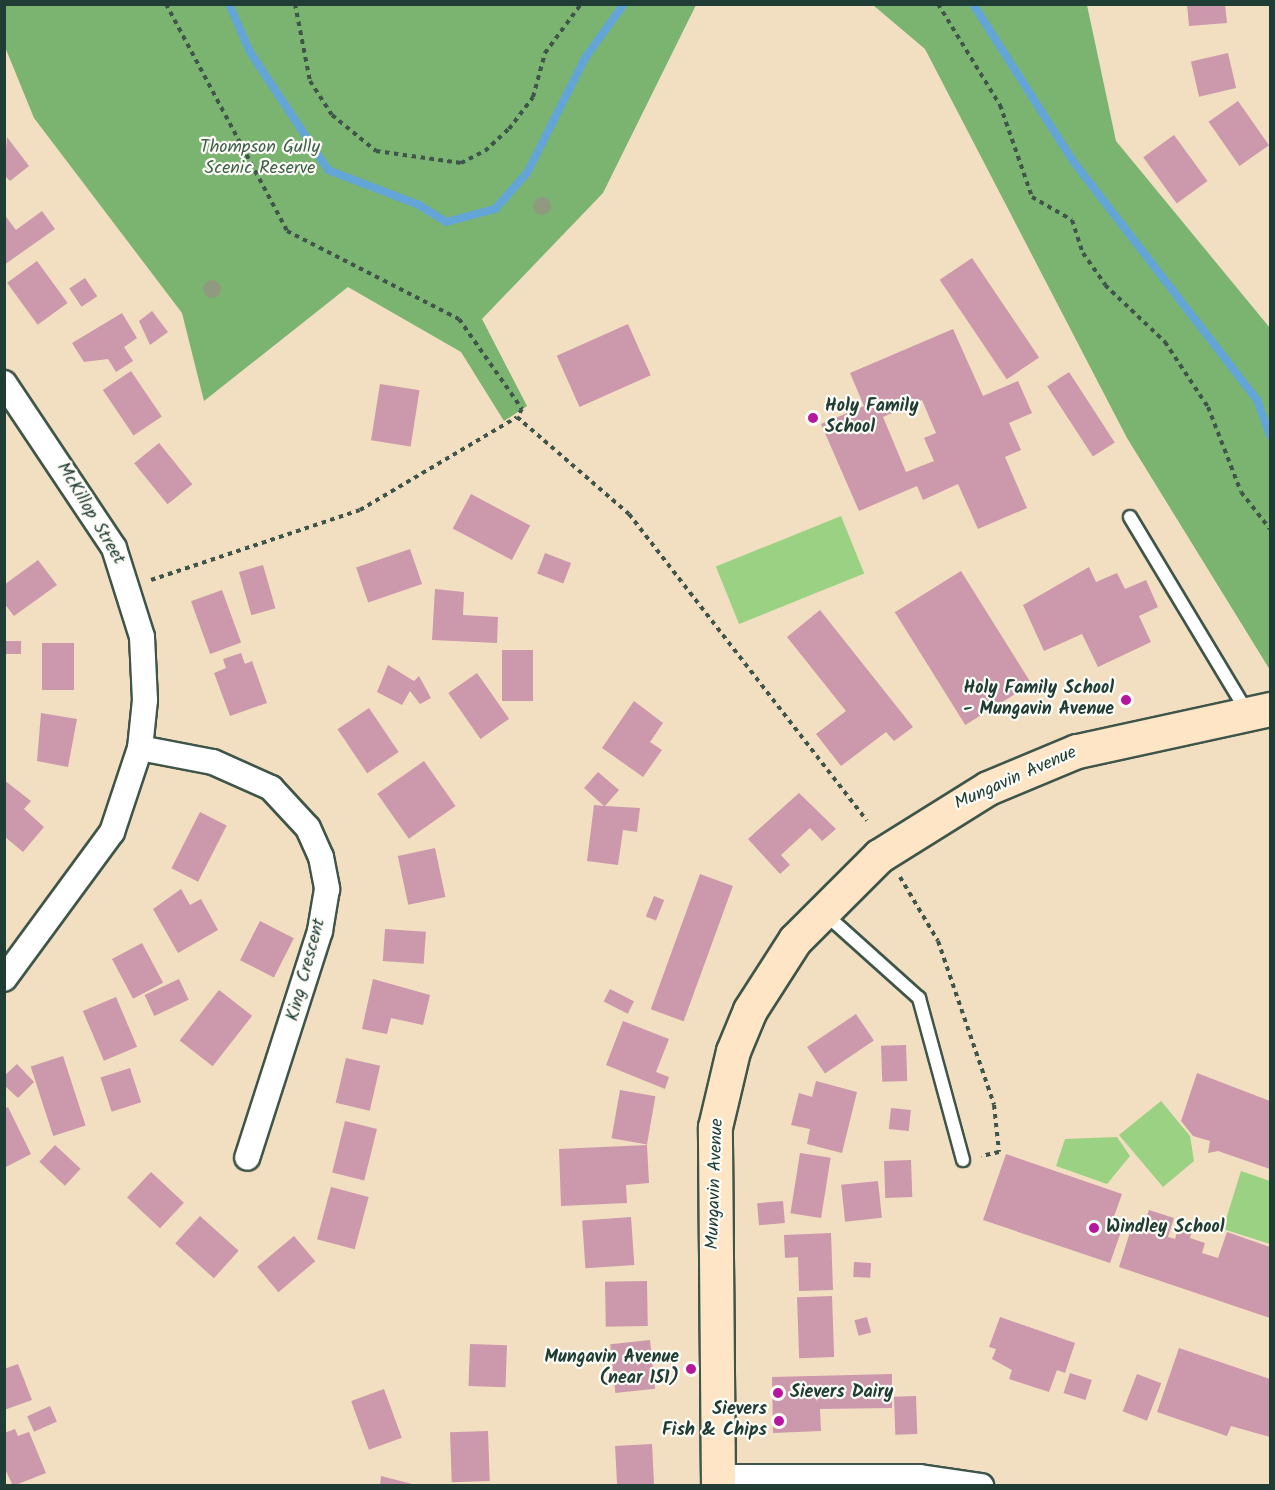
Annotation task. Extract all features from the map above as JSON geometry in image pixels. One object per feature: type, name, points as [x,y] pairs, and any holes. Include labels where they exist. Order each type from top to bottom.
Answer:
[{"type":"main road","name":"Mungavin Avenue","points":[[718,1481],[712,1194],[717,1117],[733,1051],[750,1010],[820,909],[897,843],[988,788],[1077,751],[1259,711]]},
{"type":"street","name":"McKillop Street","points":[[4,383],[114,548],[130,587],[144,656],[140,748],[112,832],[4,979]]},
{"type":"street","name":"King Crescent","points":[[140,748],[213,762],[271,788],[308,828],[321,857],[327,890],[321,931],[247,1158]]},
{"type":"street","points":[[718,1481],[920,1477],[981,1485]]},
{"type":"lane","points":[[1130,517],[1259,711]]},
{"type":"lane","points":[[820,909],[919,998],[963,1160]]},
{"type":"path","points":[[130,587],[360,510],[517,417],[522,409],[459,319],[286,231],[166,4]]},
{"type":"path","points":[[295,4],[310,81],[332,115],[376,151],[461,163],[486,151],[521,113],[532,97],[545,53],[581,4]]},
{"type":"path","points":[[938,4],[1000,105],[1032,196],[1072,220],[1083,253],[1105,285],[1165,342],[1208,407],[1241,492],[1270,529]]},
{"type":"path","points":[[517,417],[629,514],[867,821]]},
{"type":"path","points":[[899,876],[938,941],[993,1106],[999,1152],[963,1160]]},
{"type":"green space","name":"Thompson Gully Scenic Reserve","points":[[4,5],[696,5],[603,193],[482,319],[527,406],[504,421],[461,352],[348,287],[204,401],[182,313],[34,118],[5,47]]},
{"type":"green space","points":[[873,5],[1087,5],[1116,141],[1270,328],[1270,670],[1127,438],[925,49]]},
{"type":"green space","points":[[841,516],[864,573],[739,624],[716,567]]},
{"type":"green space","points":[[1161,1101],[1190,1136],[1194,1161],[1163,1187],[1119,1135]]},
{"type":"green space","points":[[1117,1137],[1130,1156],[1107,1184],[1056,1166],[1065,1139]]},
{"type":"green space","points":[[1241,1171],[1270,1181],[1270,1244],[1223,1229]]},
{"type":"building","points":[[1187,4],[1225,4],[1227,23],[1189,26]]},
{"type":"building","points":[[1228,53],[1236,88],[1199,97],[1191,62]]},
{"type":"building","points":[[1238,101],[1269,145],[1239,166],[1209,122]]},
{"type":"building","points":[[1174,135],[1208,181],[1177,203],[1143,157]]},
{"type":"building","points":[[7,137],[29,166],[10,181],[4,175]]},
{"type":"building","points":[[42,211],[55,229],[4,265],[4,214],[16,230]]},
{"type":"building","points":[[972,258],[1039,357],[1007,379],[940,280]]},
{"type":"building","points":[[37,261],[68,303],[38,325],[7,283]]},
{"type":"building","points":[[85,278],[97,296],[82,307],[69,289]]},
{"type":"building","points":[[152,311],[168,332],[150,345],[139,321]]},
{"type":"building","points":[[122,313],[137,338],[124,347],[133,361],[116,372],[108,359],[84,362],[72,343]]},
{"type":"building","points":[[628,324],[651,375],[580,407],[557,356]]},
{"type":"building","points":[[953,329],[983,396],[1018,381],[1032,413],[1009,423],[1021,450],[1005,457],[1027,508],[978,529],[958,484],[923,500],[917,486],[859,511],[821,424],[864,406],[850,373]],"holes":[[[922,400],[936,433],[924,438],[934,461],[906,472],[883,417]]]},
{"type":"building","points":[[131,371],[162,417],[134,436],[103,390]]},
{"type":"building","points":[[1069,372],[1115,442],[1093,457],[1047,386]]},
{"type":"building","points":[[380,384],[420,390],[411,447],[371,440]]},
{"type":"building","points":[[159,443],[192,484],[167,504],[134,463]]},
{"type":"building","points":[[471,494],[530,525],[512,560],[453,528]]},
{"type":"building","points":[[410,549],[422,584],[368,603],[356,568]]},
{"type":"building","points":[[545,553],[571,563],[563,584],[537,574]]},
{"type":"building","points":[[38,560],[57,585],[14,616],[4,603],[4,585]]},
{"type":"building","points":[[263,565],[275,608],[251,615],[239,572]]},
{"type":"building","points":[[1089,567],[1096,582],[1117,573],[1125,589],[1146,580],[1158,607],[1139,616],[1151,642],[1098,667],[1082,634],[1044,651],[1023,605]]},
{"type":"building","points":[[961,571],[1031,684],[965,725],[895,612]]},
{"type":"building","points":[[435,589],[464,592],[463,615],[498,617],[497,643],[432,640]]},
{"type":"building","points":[[222,590],[241,643],[210,654],[191,601]]},
{"type":"building","points":[[820,610],[913,727],[894,741],[886,732],[841,766],[816,734],[846,711],[787,637]]},
{"type":"building","points":[[4,641],[21,641],[21,654],[4,654]]},
{"type":"building","points":[[42,643],[74,643],[74,690],[42,690]]},
{"type":"building","points":[[502,650],[533,650],[533,701],[502,701]]},
{"type":"building","points":[[241,653],[245,664],[252,661],[267,703],[230,716],[214,673],[226,668],[223,659]]},
{"type":"building","points":[[388,665],[414,681],[419,676],[431,698],[420,704],[410,691],[402,705],[377,692]]},
{"type":"building","points":[[477,673],[509,719],[480,739],[448,693]]},
{"type":"building","points":[[634,701],[663,723],[650,742],[662,750],[643,777],[602,748]]},
{"type":"building","points":[[369,708],[399,752],[367,773],[337,729]]},
{"type":"building","points":[[41,713],[77,719],[68,767],[37,761]]},
{"type":"building","points":[[424,761],[456,806],[409,839],[377,794]]},
{"type":"building","points":[[598,772],[619,790],[605,806],[640,808],[637,832],[623,830],[618,865],[587,861],[594,805],[604,806],[584,788]]},
{"type":"building","points":[[4,780],[31,801],[24,809],[44,827],[23,852],[4,836]]},
{"type":"building","points":[[799,793],[836,829],[822,841],[810,828],[781,855],[790,865],[780,874],[748,839]]},
{"type":"building","points":[[200,812],[227,826],[198,882],[171,868]]},
{"type":"building","points":[[435,848],[445,897],[408,905],[398,856]]},
{"type":"building","points":[[700,874],[733,886],[684,1021],[651,1009]]},
{"type":"building","points":[[181,889],[190,905],[201,899],[218,930],[178,953],[153,909]]},
{"type":"building","points":[[654,896],[664,900],[656,921],[646,916]]},
{"type":"building","points":[[260,921],[294,938],[274,977],[240,960]]},
{"type":"building","points":[[385,929],[426,932],[424,964],[383,961]]},
{"type":"building","points":[[142,943],[163,983],[133,999],[112,959]]},
{"type":"building","points":[[179,979],[189,1000],[154,1016],[145,995]]},
{"type":"building","points":[[373,979],[430,995],[423,1025],[391,1018],[387,1034],[362,1029]]},
{"type":"building","points":[[610,989],[634,1001],[628,1014],[604,1001]]},
{"type":"building","points":[[219,990],[252,1016],[213,1066],[180,1040]]},
{"type":"building","points":[[116,997],[137,1047],[104,1061],[83,1011]]},
{"type":"building","points":[[856,1014],[874,1041],[825,1074],[807,1047]]},
{"type":"building","points":[[623,1021],[669,1039],[656,1072],[669,1077],[665,1089],[606,1065]]},
{"type":"building","points":[[906,1045],[907,1081],[882,1082],[881,1046]]},
{"type":"building","points":[[63,1056],[86,1125],[53,1136],[31,1067]]},
{"type":"building","points":[[346,1058],[380,1066],[370,1111],[336,1103]]},
{"type":"building","points":[[17,1064],[34,1082],[18,1098],[4,1085],[4,1076]]},
{"type":"building","points":[[130,1068],[141,1102],[112,1112],[101,1078]]},
{"type":"building","points":[[1197,1073],[1270,1101],[1270,1169],[1218,1151],[1208,1153],[1210,1141],[1193,1136],[1181,1121]]},
{"type":"building","points":[[816,1081],[857,1092],[842,1153],[807,1144],[810,1129],[791,1125],[799,1093],[812,1097]]},
{"type":"building","points":[[620,1090],[655,1096],[647,1145],[611,1138]]},
{"type":"building","points":[[8,1107],[31,1154],[4,1168],[4,1109]]},
{"type":"building","points":[[891,1108],[911,1110],[909,1131],[889,1129]]},
{"type":"building","points":[[345,1121],[377,1129],[364,1180],[332,1172]]},
{"type":"building","points":[[55,1145],[81,1169],[65,1186],[39,1162]]},
{"type":"building","points":[[647,1145],[649,1183],[626,1185],[627,1203],[561,1206],[559,1149]]},
{"type":"building","points":[[800,1153],[831,1158],[821,1218],[790,1213]]},
{"type":"building","points":[[1006,1154],[1122,1194],[1111,1225],[1122,1229],[1110,1263],[983,1220]]},
{"type":"building","points":[[911,1160],[912,1197],[885,1198],[884,1161]]},
{"type":"building","points":[[151,1172],[184,1203],[160,1228],[127,1198]]},
{"type":"building","points":[[878,1181],[882,1218],[845,1222],[841,1185]]},
{"type":"building","points":[[331,1187],[369,1197],[355,1249],[317,1239]]},
{"type":"building","points":[[783,1201],[785,1223],[759,1225],[757,1203]]},
{"type":"building","points":[[1149,1210],[1174,1218],[1168,1237],[1175,1239],[1179,1226],[1192,1231],[1190,1238],[1205,1243],[1202,1253],[1218,1258],[1227,1232],[1270,1247],[1270,1318],[1119,1267],[1131,1229],[1142,1232]]},
{"type":"building","points":[[200,1216],[239,1251],[214,1278],[175,1243]]},
{"type":"building","points":[[631,1217],[634,1265],[585,1268],[582,1220]]},
{"type":"building","points":[[831,1233],[833,1290],[799,1291],[798,1257],[785,1258],[784,1235]]},
{"type":"building","points":[[294,1236],[315,1261],[278,1292],[257,1267]]},
{"type":"building","points":[[854,1262],[871,1263],[870,1278],[853,1277]]},
{"type":"building","points":[[647,1281],[648,1326],[606,1327],[605,1282]]},
{"type":"building","points":[[832,1296],[834,1357],[799,1358],[797,1297]]},
{"type":"building","points":[[867,1317],[871,1332],[859,1336],[854,1320]]},
{"type":"building","points":[[1000,1317],[1075,1343],[1065,1373],[1057,1370],[1049,1392],[1009,1379],[1012,1370],[992,1359],[996,1349],[989,1347]]},
{"type":"building","points":[[650,1340],[655,1389],[615,1393],[610,1344]]},
{"type":"building","points":[[470,1344],[507,1345],[506,1387],[469,1386]]},
{"type":"building","points":[[1179,1348],[1270,1379],[1270,1437],[1231,1426],[1227,1436],[1157,1412]]},
{"type":"building","points":[[18,1364],[32,1400],[4,1410],[4,1369]]},
{"type":"building","points":[[1070,1373],[1092,1380],[1085,1400],[1064,1393]]},
{"type":"building","points":[[892,1374],[892,1408],[820,1409],[821,1431],[773,1433],[772,1377]]},
{"type":"building","points":[[1137,1374],[1161,1383],[1147,1421],[1123,1411]]},
{"type":"building","points":[[384,1389],[402,1438],[369,1450],[351,1401]]},
{"type":"building","points":[[916,1396],[917,1434],[895,1435],[894,1397]]},
{"type":"building","points":[[50,1406],[57,1422],[34,1432],[27,1416]]},
{"type":"building","points":[[15,1429],[18,1436],[29,1432],[46,1473],[13,1486],[4,1467],[4,1433]]},
{"type":"building","points":[[488,1431],[490,1481],[452,1482],[450,1432]]},
{"type":"building","points":[[652,1444],[654,1486],[617,1486],[615,1446]]},
{"type":"building","points":[[381,1476],[416,1485],[380,1486]]},
{"type":"waterway","points":[[229,4],[250,52],[328,170],[419,205],[446,222],[495,209],[527,173],[585,58],[624,4]]},
{"type":"waterway","points":[[973,4],[1073,161],[1257,400],[1270,436]]},
{"type":"place","name":"Holy Family School","points":[[813,418]]},
{"type":"place","name":"Holy Family School - Mungavin Avenue","points":[[1126,700]]},
{"type":"place","name":"Windley School","points":[[1094,1228]]},
{"type":"place","name":"Mungavin Avenue (near 151)","points":[[691,1369]]},
{"type":"place","name":"Sievers Dairy","points":[[778,1393]]},
{"type":"place","name":"Sievers Fish & Chips","points":[[779,1421]]}]
